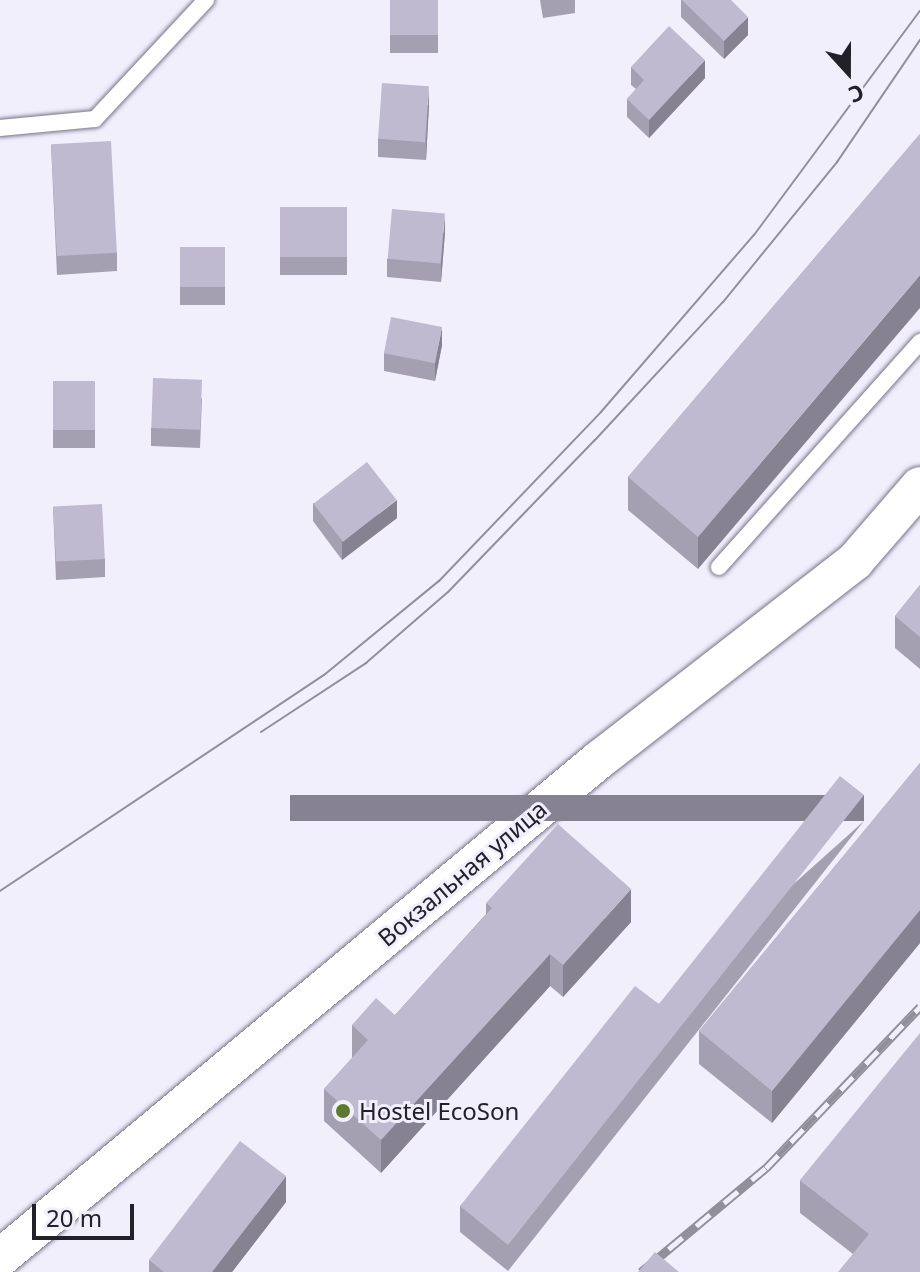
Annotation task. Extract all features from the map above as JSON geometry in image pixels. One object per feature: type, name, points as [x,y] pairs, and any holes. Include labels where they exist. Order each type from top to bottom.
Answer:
[{"type":"street","name":"Вокзальная улица","points":[[0,1258],[600,759],[855,561],[920,486]]},
{"type":"lane","points":[[0,128],[95,119],[206,0]]},
{"type":"lane","points":[[719,567],[920,342]]},
{"type":"building","points":[[390,0],[438,0],[438,35],[390,35]]},
{"type":"building","points":[[682,0],[731,0],[748,17],[724,41]]},
{"type":"building","points":[[669,26],[705,60],[649,120],[627,99],[644,80],[631,67]]},
{"type":"building","points":[[382,83],[429,86],[425,142],[378,139]]},
{"type":"building","points":[[920,134],[920,275],[698,537],[628,477]]},
{"type":"building","points":[[111,141],[117,253],[57,256],[51,144]]},
{"type":"building","points":[[280,207],[347,207],[347,257],[280,257]]},
{"type":"building","points":[[392,209],[445,214],[440,263],[388,259]]},
{"type":"building","points":[[180,247],[225,247],[225,287],[180,287]]},
{"type":"building","points":[[391,317],[442,327],[435,363],[384,353]]},
{"type":"building","points":[[153,378],[202,380],[200,430],[151,428]]},
{"type":"building","points":[[53,381],[95,381],[95,430],[53,430]]},
{"type":"building","points":[[367,462],[397,500],[343,542],[313,504]]},
{"type":"building","points":[[102,504],[105,559],[56,561],[53,507]]},
{"type":"building","points":[[920,585],[920,637],[895,616]]},
{"type":"building","points":[[920,763],[920,910],[772,1091],[699,1031]]},
{"type":"building","points":[[840,776],[864,795],[508,1245],[460,1206],[635,986],[659,1004]]},
{"type":"building","points":[[558,824],[631,889],[563,965],[550,954],[381,1140],[324,1089],[368,1040],[352,1025],[376,998],[395,1015],[492,908],[486,903]]},
{"type":"building","points":[[920,1033],[920,1272],[838,1272],[869,1234],[800,1180]]},
{"type":"building","points":[[240,1141],[286,1176],[212,1272],[164,1272],[149,1260]]},
{"type":"building","points":[[655,1252],[679,1272],[638,1272]]},
{"type":"tram line","points":[[0,891],[324,675],[439,581],[601,412],[754,235],[920,11]]},
{"type":"tram line","points":[[261,732],[366,663],[448,592],[595,440],[723,302],[837,162],[920,40]]},
{"type":"railway","points":[[641,1272],[766,1168],[920,1007]]},
{"type":"place","name":"Hostel EcoSon","points":[[343,1111]]}]
